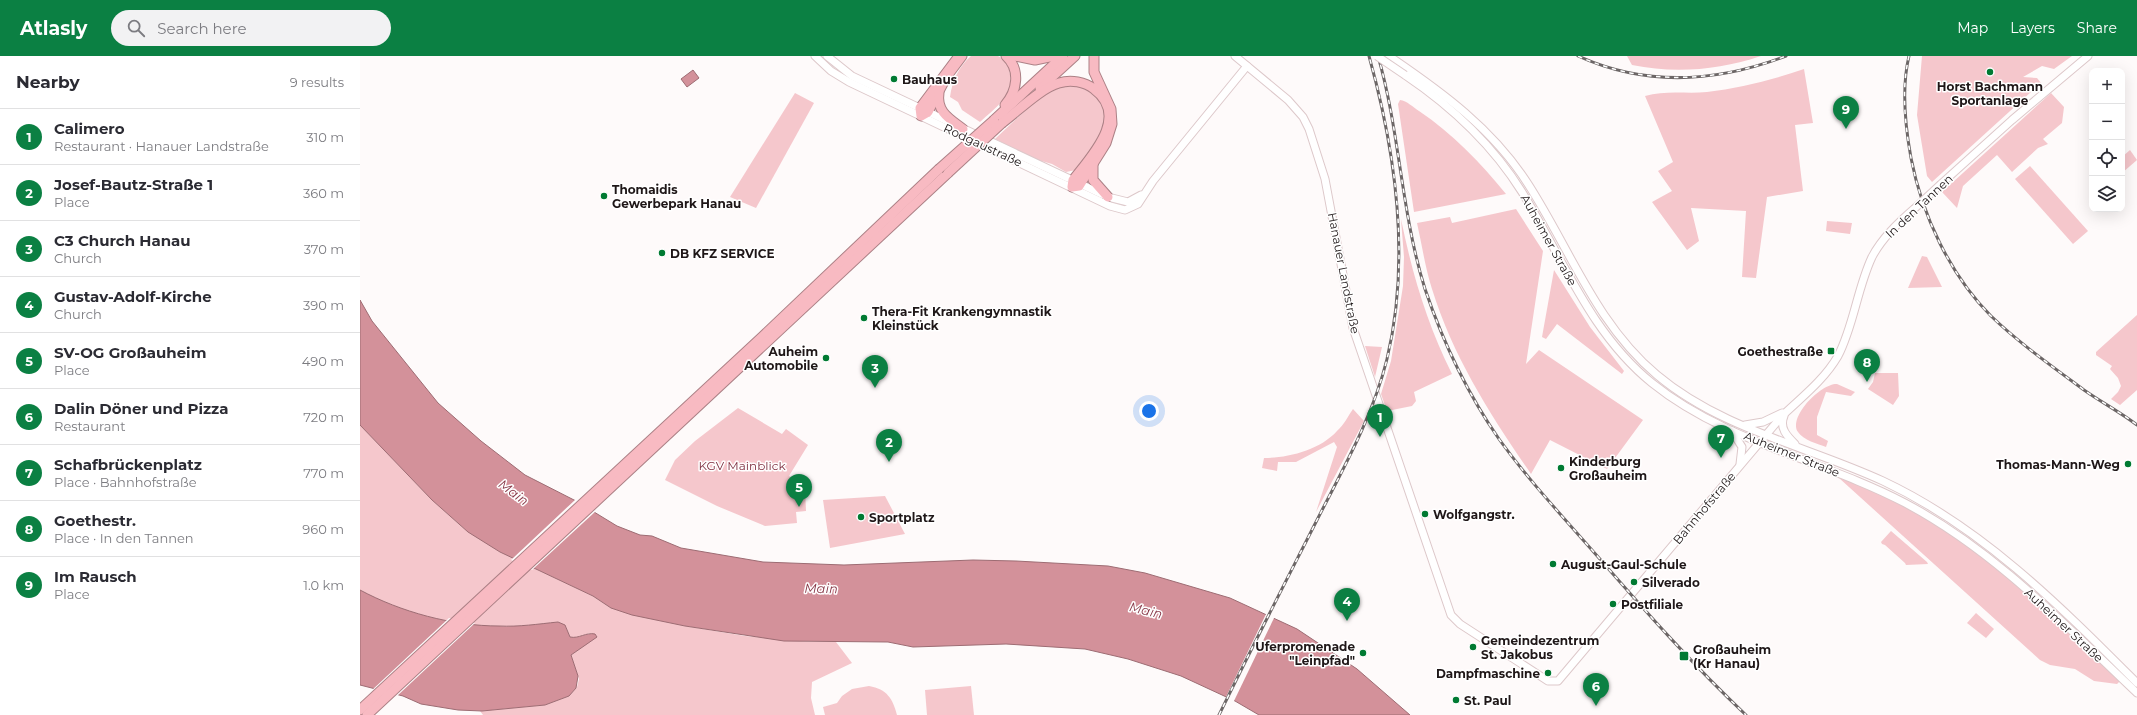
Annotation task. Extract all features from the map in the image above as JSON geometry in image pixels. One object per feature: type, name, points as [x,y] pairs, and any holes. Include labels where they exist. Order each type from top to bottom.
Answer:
[{"type":"highway","points":[[923,112],[961,56]]},
{"type":"highway","points":[[923,112],[940,91],[947,76],[961,56]]},
{"type":"highway","points":[[998,121],[1015,84],[1014,69],[1006,56]]},
{"type":"highway","points":[[1015,56],[1035,60],[1054,56]]},
{"type":"highway","points":[[360,710],[751,353],[998,121],[1063,56]]},
{"type":"highway","points":[[998,121],[1074,56]]},
{"type":"highway","points":[[1075,184],[1094,160],[1109,136],[1113,120],[1109,102],[1096,77],[1094,56]]},
{"type":"highway","points":[[998,121],[1054,85],[1074,81],[1094,88],[1104,100],[1108,110],[1107,130],[1102,142],[1075,184]]},
{"type":"highway","points":[[940,91],[939,104],[943,113],[963,129]]},
{"type":"highway","points":[[1094,160],[1091,172],[1093,180],[1108,197]]},
{"type":"highway","points":[[367,715],[646,450]]},
{"type":"main road","name":"Rodgaustraße","points":[[815,56],[840,77],[963,129],[1075,184],[1110,206],[1122,210],[1129,209],[1138,204],[1149,187],[1247,66]]},
{"type":"main road","name":"Rodgaustraße","points":[[827,56],[852,76],[923,112],[1075,184],[1122,202],[1130,202],[1149,187]]},
{"type":"main road","name":"Hanauer Landstraße","points":[[1235,56],[1298,111],[1309,129],[1325,179],[1351,319],[1373,389],[1451,615],[1456,622],[1547,681],[1554,682]]},
{"type":"main road","name":"Auheimer Straße","points":[[1377,56],[1446,104],[1494,154],[1522,192],[1587,308],[1619,350],[1651,382],[1672,398],[1730,430],[1884,493],[1925,514],[1956,534],[2017,581],[2137,693]]},
{"type":"main road","name":"Auheimer Straße","points":[[1389,56],[1452,101],[1509,157],[1529,185],[1600,311],[1632,352],[1670,386],[1705,408],[1736,423],[1882,481],[1928,505],[1961,526],[2004,557],[2035,584],[2137,683]]},
{"type":"main road","name":"In den Tannen","points":[[1766,434],[1787,410],[1817,384],[1830,369],[1845,338],[1872,257],[1890,231],[2056,82],[2088,56]]},
{"type":"main road","points":[[1736,423],[1748,425],[1759,424],[1787,410]]},
{"type":"main road","points":[[1787,410],[1782,420],[1782,427],[1786,435],[1797,446]]},
{"type":"main road","points":[[1730,430],[1742,447],[1738,467]]},
{"type":"main road","name":"Bahnhofstraße","points":[[1554,682],[1558,681],[1766,434]]},
{"type":"green space","points":[[971,56],[998,56],[1003,59],[1009,68],[1010,74],[1009,89],[1006,95],[1002,101],[980,122],[962,110],[958,102],[950,97],[952,85],[957,74],[963,64]]},
{"type":"green space","points":[[1627,56],[1761,56],[1729,65],[1681,70],[1648,68],[1632,65]]},
{"type":"green space","points":[[1922,56],[2072,56],[2054,69],[2042,66],[2023,77],[2037,78],[2041,83],[1932,182],[1927,176],[1917,115]]},
{"type":"green space","points":[[1804,69],[1813,123],[1795,125],[1803,191],[1767,197],[1756,278],[1742,277],[1746,211],[1691,208],[1699,241],[1687,250],[1652,202],[1672,191],[1658,171],[1673,162],[1645,96],[1668,93],[1707,92],[1743,86],[1780,77]]},
{"type":"green space","points":[[1068,82],[1094,91],[1106,109],[1104,136],[1076,170],[1066,172],[1052,164],[1038,160],[995,139],[1048,89]]},
{"type":"green space","points":[[795,93],[814,103],[756,208],[730,197]]},
{"type":"green space","points":[[2051,93],[2064,107],[2062,123],[2043,139],[2048,144],[2038,148],[2012,172],[1997,155],[1963,186],[1957,208],[1942,192]]},
{"type":"green space","points":[[1400,100],[1412,106],[1455,139],[1506,194],[1414,212],[1398,104]]},
{"type":"green space","points":[[2130,150],[2137,160],[2125,170],[2125,154]]},
{"type":"green space","points":[[2030,166],[2088,231],[2073,244],[2015,179]]},
{"type":"green space","points":[[1516,209],[1543,251],[1526,364],[1539,350],[1643,420],[1607,469],[1550,440],[1531,474],[1474,385],[1451,338],[1432,289],[1417,223],[1450,217],[1452,223]]},
{"type":"green space","points":[[1401,219],[1421,298],[1435,336],[1452,374],[1414,392],[1416,401],[1412,406],[1387,411],[1381,394],[1391,361],[1403,286],[1404,257]]},
{"type":"green space","points":[[1827,221],[1852,223],[1850,234],[1826,231]]},
{"type":"green space","points":[[1922,256],[1927,257],[1942,287],[1908,288]]},
{"type":"green space","points":[[1554,270],[1590,327],[1624,371],[1622,374],[1557,324],[1546,339],[1542,337]]},
{"type":"green space","points":[[2137,315],[2137,390],[2120,405],[2111,399],[2118,392],[2121,386],[2118,378],[2110,369],[2112,366],[2096,355],[2096,352]]},
{"type":"green space","points":[[1365,346],[1382,347],[1375,377]]},
{"type":"green space","points":[[1875,373],[1898,373],[1899,396],[1893,405],[1868,389],[1873,382]]},
{"type":"green space","points":[[1837,384],[1855,392],[1851,396],[1826,392],[1817,417],[1817,435],[1828,441],[1826,447],[1800,435],[1796,425],[1802,410],[1815,395],[1831,385]]},
{"type":"green space","name":"KGV Mainblick","points":[[738,408],[782,434],[786,429],[808,445],[789,476],[805,488],[806,511],[796,512],[797,523],[765,526],[717,506],[665,480],[675,460],[695,441]]},
{"type":"green space","points":[[1353,409],[1364,421],[1316,512],[1337,447],[1334,442],[1296,462],[1278,462],[1277,471],[1262,468],[1264,458],[1273,458],[1303,452],[1313,448],[1330,438],[1344,423]]},
{"type":"green space","points":[[360,425],[432,500],[462,527],[500,552],[593,596],[611,608],[685,626],[745,636],[810,642],[836,642],[852,663],[812,682],[811,698],[815,715],[483,715],[480,711],[545,705],[569,696],[577,687],[579,679],[571,655],[597,636],[590,633],[576,638],[570,637],[566,627],[558,622],[506,626],[481,625],[445,620],[392,605],[360,590]]},
{"type":"green space","points":[[1839,478],[1880,495],[1919,515],[1955,538],[2023,591],[2120,681],[2117,684],[2094,681],[2075,669],[2050,665],[2040,660]]},
{"type":"green space","name":"Sportplatz","points":[[885,496],[905,534],[830,548],[823,500]]},
{"type":"green space","points":[[1891,531],[1928,564],[1906,565],[1885,545],[1882,544],[1881,542]]},
{"type":"green space","points":[[1976,613],[1994,629],[1986,638],[1967,623]]},
{"type":"green space","points":[[869,686],[885,692],[891,700],[897,715],[825,715],[823,707],[837,703],[842,696],[852,689]]},
{"type":"green space","points":[[971,686],[974,715],[927,715],[925,690]]},
{"type":"water","points":[[693,70],[699,78],[687,87],[681,79]]},
{"type":"water","name":"Main","points":[[360,300],[372,321],[438,403],[481,441],[525,475],[576,501],[617,526],[640,535],[652,536],[681,548],[763,562],[844,565],[973,560],[1016,561],[1108,566],[1145,573],[1230,598],[1297,629],[1357,669],[1410,715],[1259,715],[1235,701],[1181,676],[1128,659],[1085,649],[1006,644],[913,647],[888,642],[784,641],[685,626],[632,615],[611,608],[593,596],[500,552],[468,532],[432,500],[360,425]]},
{"type":"water","points":[[360,590],[392,605],[445,620],[481,625],[506,626],[558,622],[565,625],[570,637],[595,634],[597,637],[571,655],[578,676],[576,688],[569,696],[545,705],[482,711],[458,710],[421,704],[403,696],[360,685]]},
{"type":"pier","points":[[576,499],[596,511],[532,570],[511,560]]},
{"type":"pier","points":[[1267,612],[1275,616],[1233,703],[1225,699]]},
{"type":"pier","points":[[449,618],[475,623],[396,697],[371,691]]},
{"type":"railway","points":[[1219,715],[1357,441],[1374,401],[1387,359],[1394,321],[1398,283],[1399,245],[1397,206],[1387,130],[1369,56]]},
{"type":"railway","points":[[1378,56],[1391,114],[1405,202],[1417,260],[1425,289],[1448,348],[1476,404],[1487,422],[1522,470],[1548,500],[1634,598],[1746,715]]},
{"type":"railway","points":[[1578,56],[1604,66],[1630,73],[1682,77],[1708,76],[1734,71],[1760,65],[1786,56]]},
{"type":"railway","points":[[1909,56],[1905,81],[1905,107],[1911,158],[1922,201],[1930,222],[1951,263],[1976,300],[2013,336],[2084,390],[2137,425]]},
{"type":"place","name":"Horst Bachmann Sportanlage","points":[[1990,72]]},
{"type":"place","name":"Bauhaus","points":[[894,79]]},
{"type":"place","name":"Im Rausch","points":[[1846,129]]},
{"type":"place","name":"Thomaidis Gewerbepark Hanau","points":[[604,196]]},
{"type":"place","name":"DB KFZ SERVICE","points":[[662,253]]},
{"type":"place","name":"Thera-Fit Krankengymnastik Kleinstück","points":[[864,318]]},
{"type":"place","name":"Goethestraße","points":[[1831,351]]},
{"type":"place","name":"Auheim Automobile","points":[[826,358]]},
{"type":"place","name":"Goethestr.","points":[[1867,382]]},
{"type":"place","name":"C3 Church Hanau","points":[[875,388]]},
{"type":"place","name":"Calimero","points":[[1380,437]]},
{"type":"place","name":"Schafbrückenplatz","points":[[1721,458]]},
{"type":"place","name":"Josef-Bautz-Straße 1","points":[[889,462]]},
{"type":"place","name":"Thomas-Mann-Weg","points":[[2128,464]]},
{"type":"place","name":"Kinderburg Großauheim","points":[[1561,468]]},
{"type":"place","name":"SV-OG Großauheim","points":[[799,507]]},
{"type":"place","name":"Wolfgangstr.","points":[[1425,514]]},
{"type":"place","name":"Sportplatz","points":[[861,517]]},
{"type":"place","name":"August-Gaul-Schule","points":[[1553,564]]},
{"type":"place","name":"Silverado","points":[[1634,582]]},
{"type":"place","name":"Postfiliale","points":[[1613,604]]},
{"type":"place","name":"Gustav-Adolf-Kirche","points":[[1347,621]]},
{"type":"place","name":"Gemeindezentrum St. Jakobus","points":[[1473,647]]},
{"type":"place","name":"Uferpromenade \"Leinpfad\"","points":[[1363,653]]},
{"type":"place","name":"Großauheim (Kr Hanau)","points":[[1684,656]]},
{"type":"place","name":"Dampfmaschine","points":[[1548,673]]},
{"type":"place","name":"St. Paul","points":[[1456,700]]},
{"type":"place","name":"Dalin Döner und Pizza","points":[[1596,706]]}]
